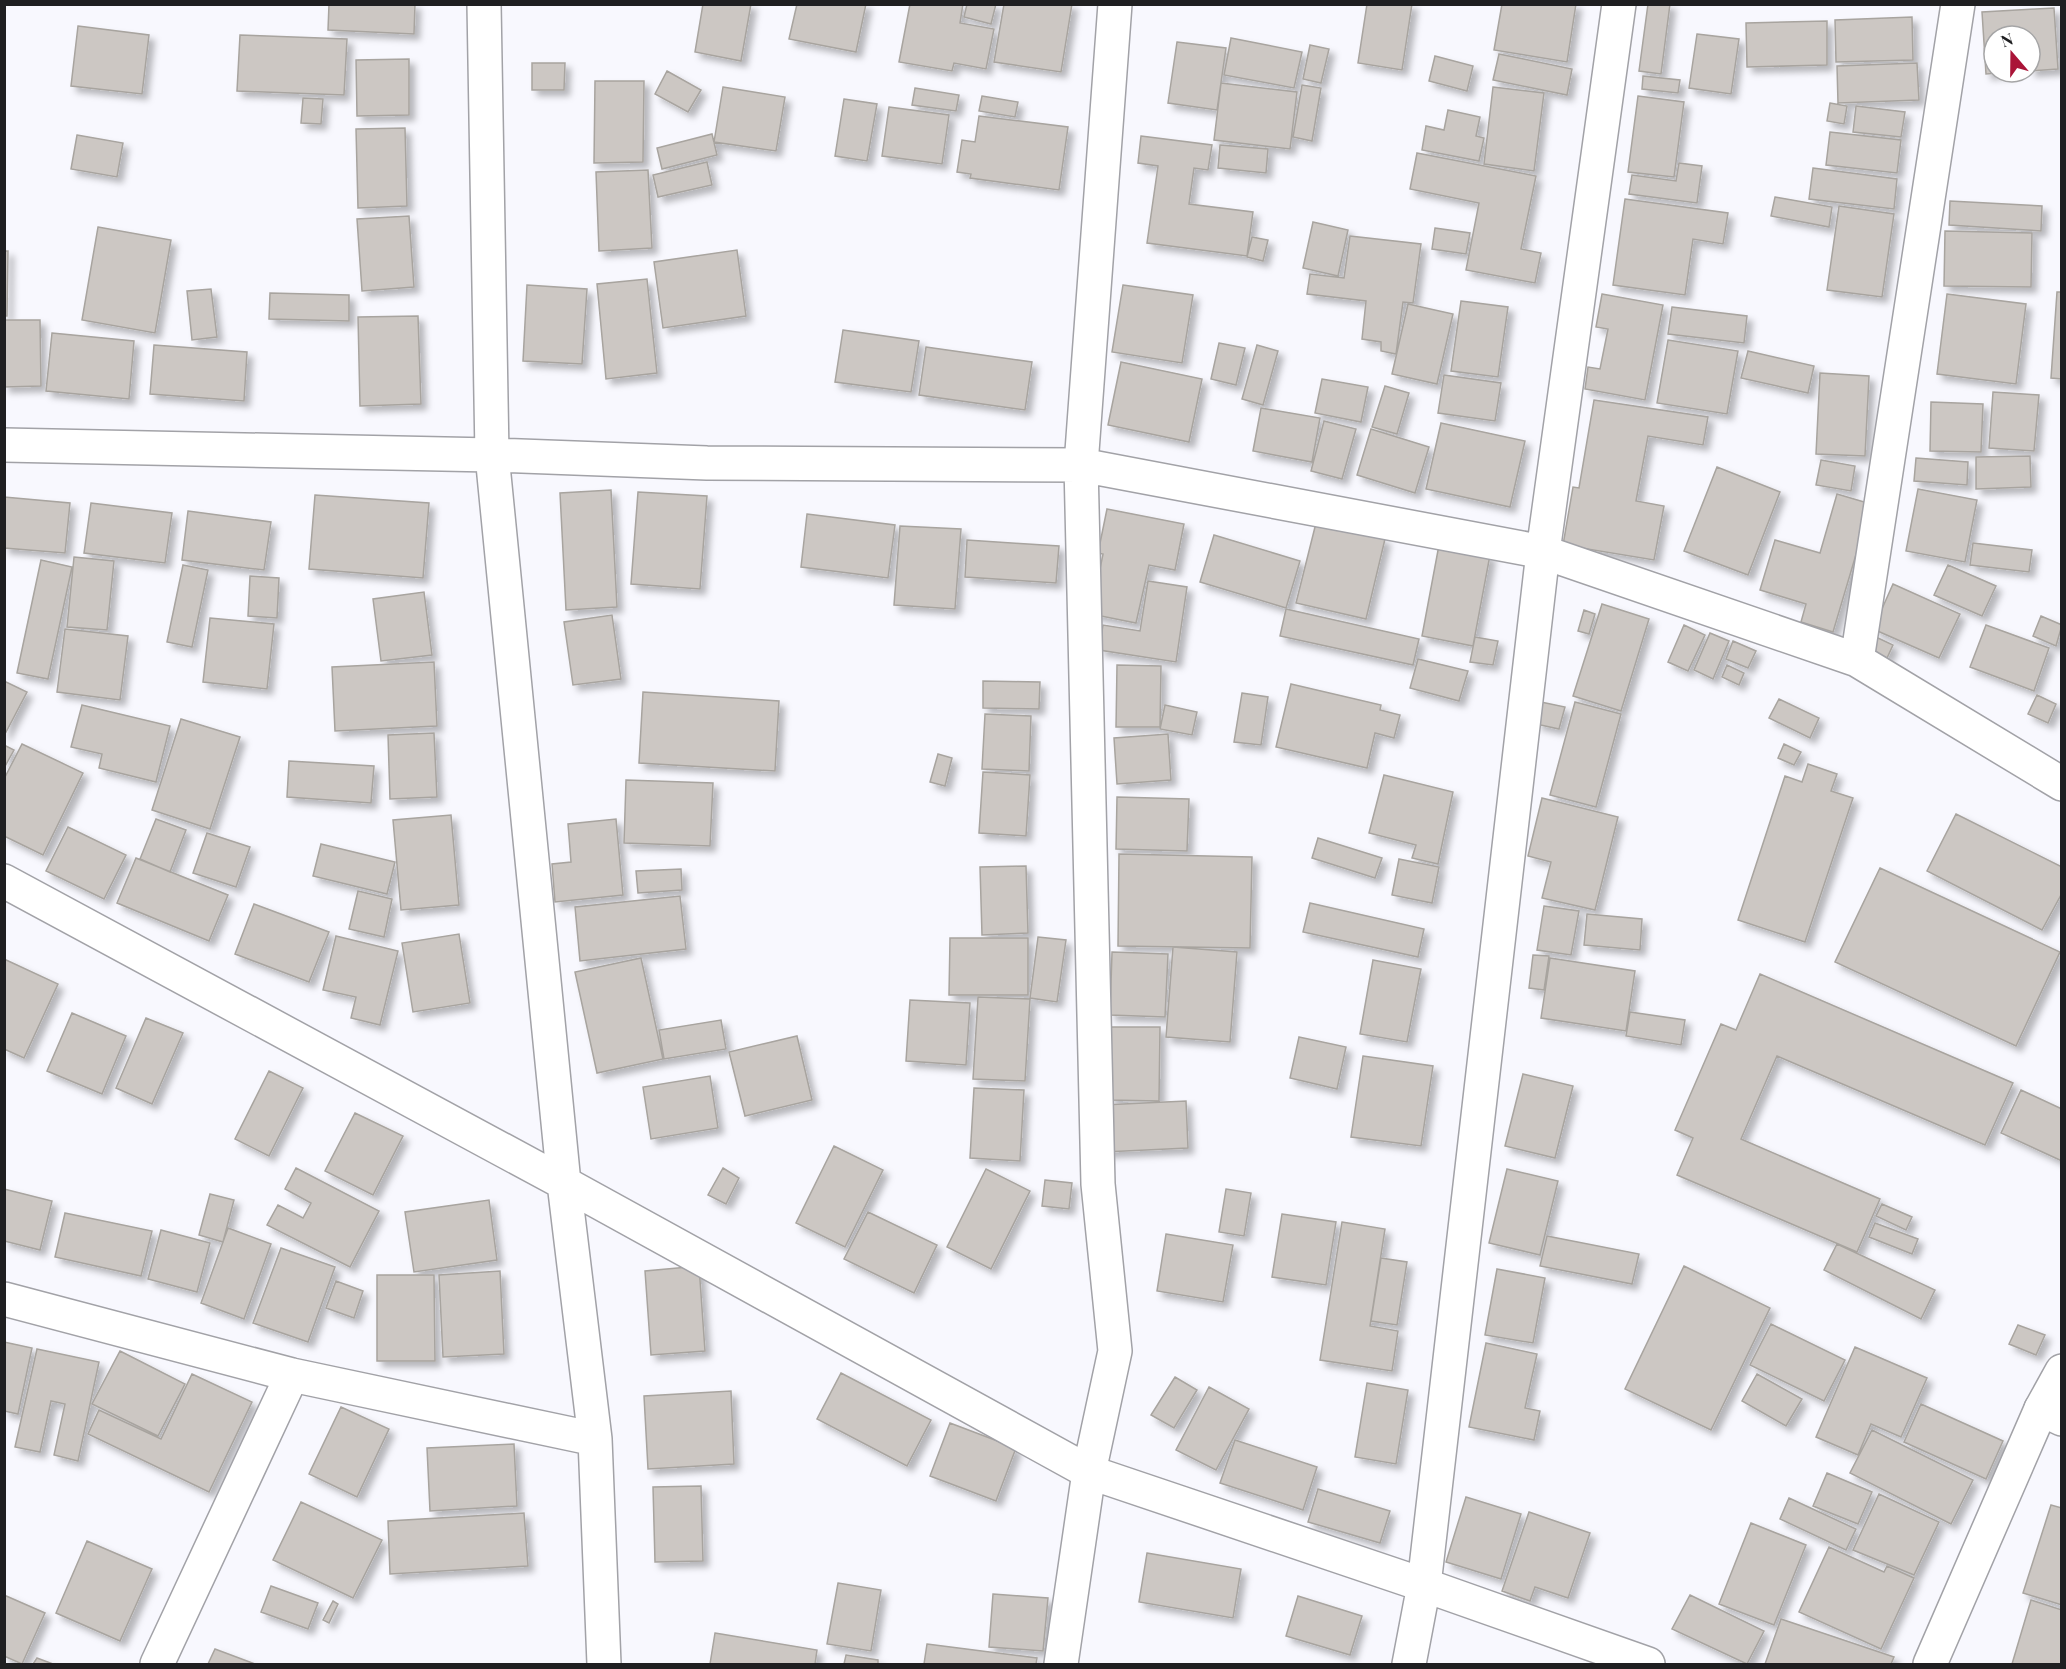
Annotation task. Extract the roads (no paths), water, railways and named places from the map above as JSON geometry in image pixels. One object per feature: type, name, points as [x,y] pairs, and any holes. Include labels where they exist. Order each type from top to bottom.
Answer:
[{"type":"street","points":[[484,4],[492,455],[564,1183],[595,1439],[604,1665]]},
{"type":"street","points":[[1061,1665],[1089,1472],[1115,1351],[1098,1184],[1081,465],[1115,4]]},
{"type":"street","points":[[1409,1665],[1424,1585],[1543,552],[1619,4]]},
{"type":"street","points":[[1857,660],[1958,4]]},
{"type":"street","points":[[4,445],[492,455],[707,463],[1081,465],[1543,552],[1857,660],[2061,784]]},
{"type":"street","points":[[4,881],[564,1183],[1089,1472],[1424,1585],[1648,1665]]},
{"type":"street","points":[[4,1299],[292,1374],[595,1439]]},
{"type":"street","points":[[1930,1665],[2051,1414],[2061,1371]]},
{"type":"street","points":[[157,1665],[292,1374]]}]
